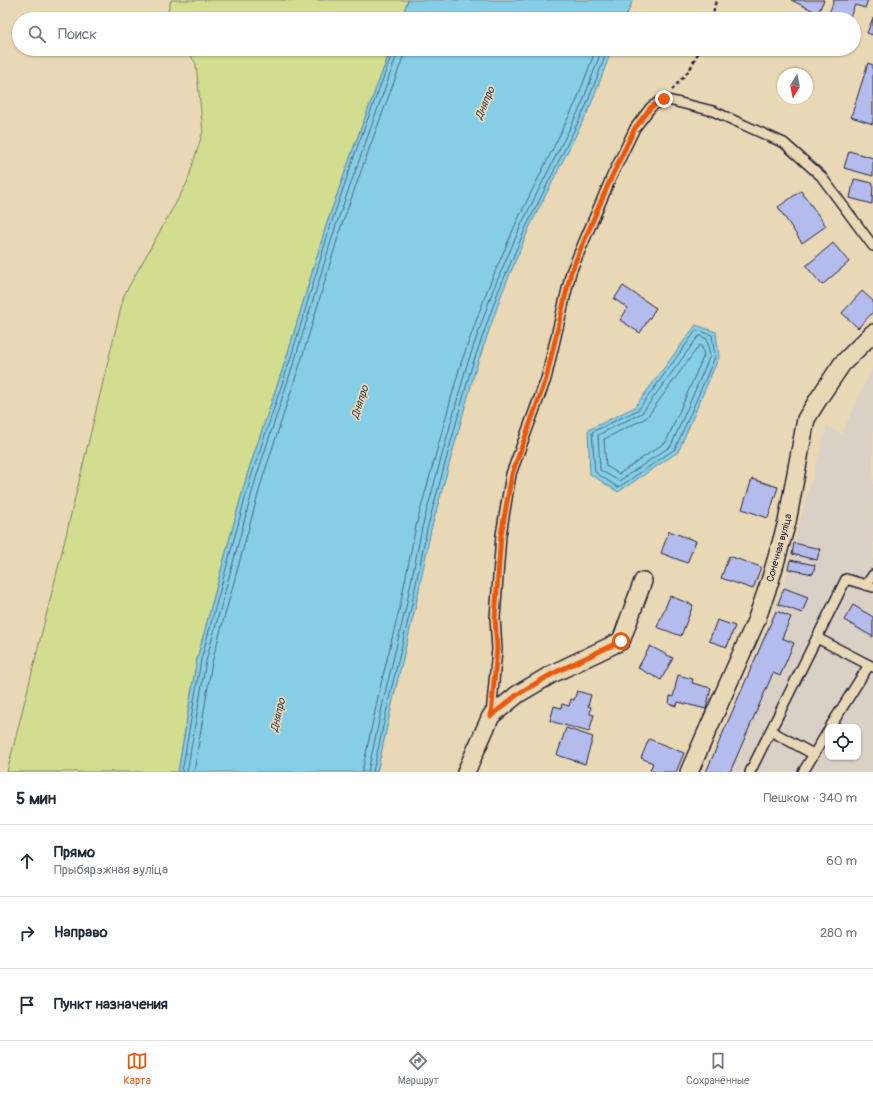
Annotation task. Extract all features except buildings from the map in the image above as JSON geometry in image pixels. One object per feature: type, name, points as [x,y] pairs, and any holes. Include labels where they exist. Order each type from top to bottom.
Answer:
[{"type":"street","name":"Сонечная вуліца","points":[[689,772],[756,621],[770,581],[787,522],[806,419],[842,364],[873,333]]},
{"type":"street","points":[[466,772],[491,716],[518,694],[552,674],[621,641],[644,581]]},
{"type":"lane","points":[[491,716],[497,649],[495,618],[501,535],[512,474],[546,379],[571,272],[611,178],[635,128],[651,107],[664,99],[713,111],[784,143],[821,176],[873,246]]},
{"type":"lane","points":[[750,772],[846,579],[869,586],[873,575]]},
{"type":"lane","points":[[817,638],[871,666],[832,724]]},
{"type":"lane","points":[[771,732],[814,754]]},
{"type":"lane","points":[[802,772],[825,736]]},
{"type":"path","points":[[713,12],[716,0]]},
{"type":"path","points":[[664,99],[690,69],[696,56]]},
{"type":"shaded area","points":[[873,366],[873,772],[706,772],[784,588],[794,543],[827,426],[842,434]]},
{"type":"green space","points":[[171,0],[408,0],[404,12],[168,12]]},
{"type":"green space","points":[[191,56],[388,56],[327,223],[287,356],[247,475],[197,659],[178,772],[7,772],[124,295],[187,183],[203,131],[196,64]]},
{"type":"water","points":[[408,0],[633,0],[628,12],[404,12]]},
{"type":"water","name":"Дняпро","points":[[388,56],[609,56],[590,107],[530,226],[502,293],[475,371],[431,530],[415,609],[377,772],[178,772],[197,659],[247,475],[287,356],[327,223]]},
{"type":"water","points":[[696,325],[716,332],[719,357],[678,452],[618,492],[590,474],[588,430],[635,407]]},
{"type":"route","points":[[621,641],[552,674],[518,694],[491,716],[497,649],[495,618],[501,535],[512,474],[546,379],[571,272],[611,178],[635,128],[651,107],[664,99]]}]
